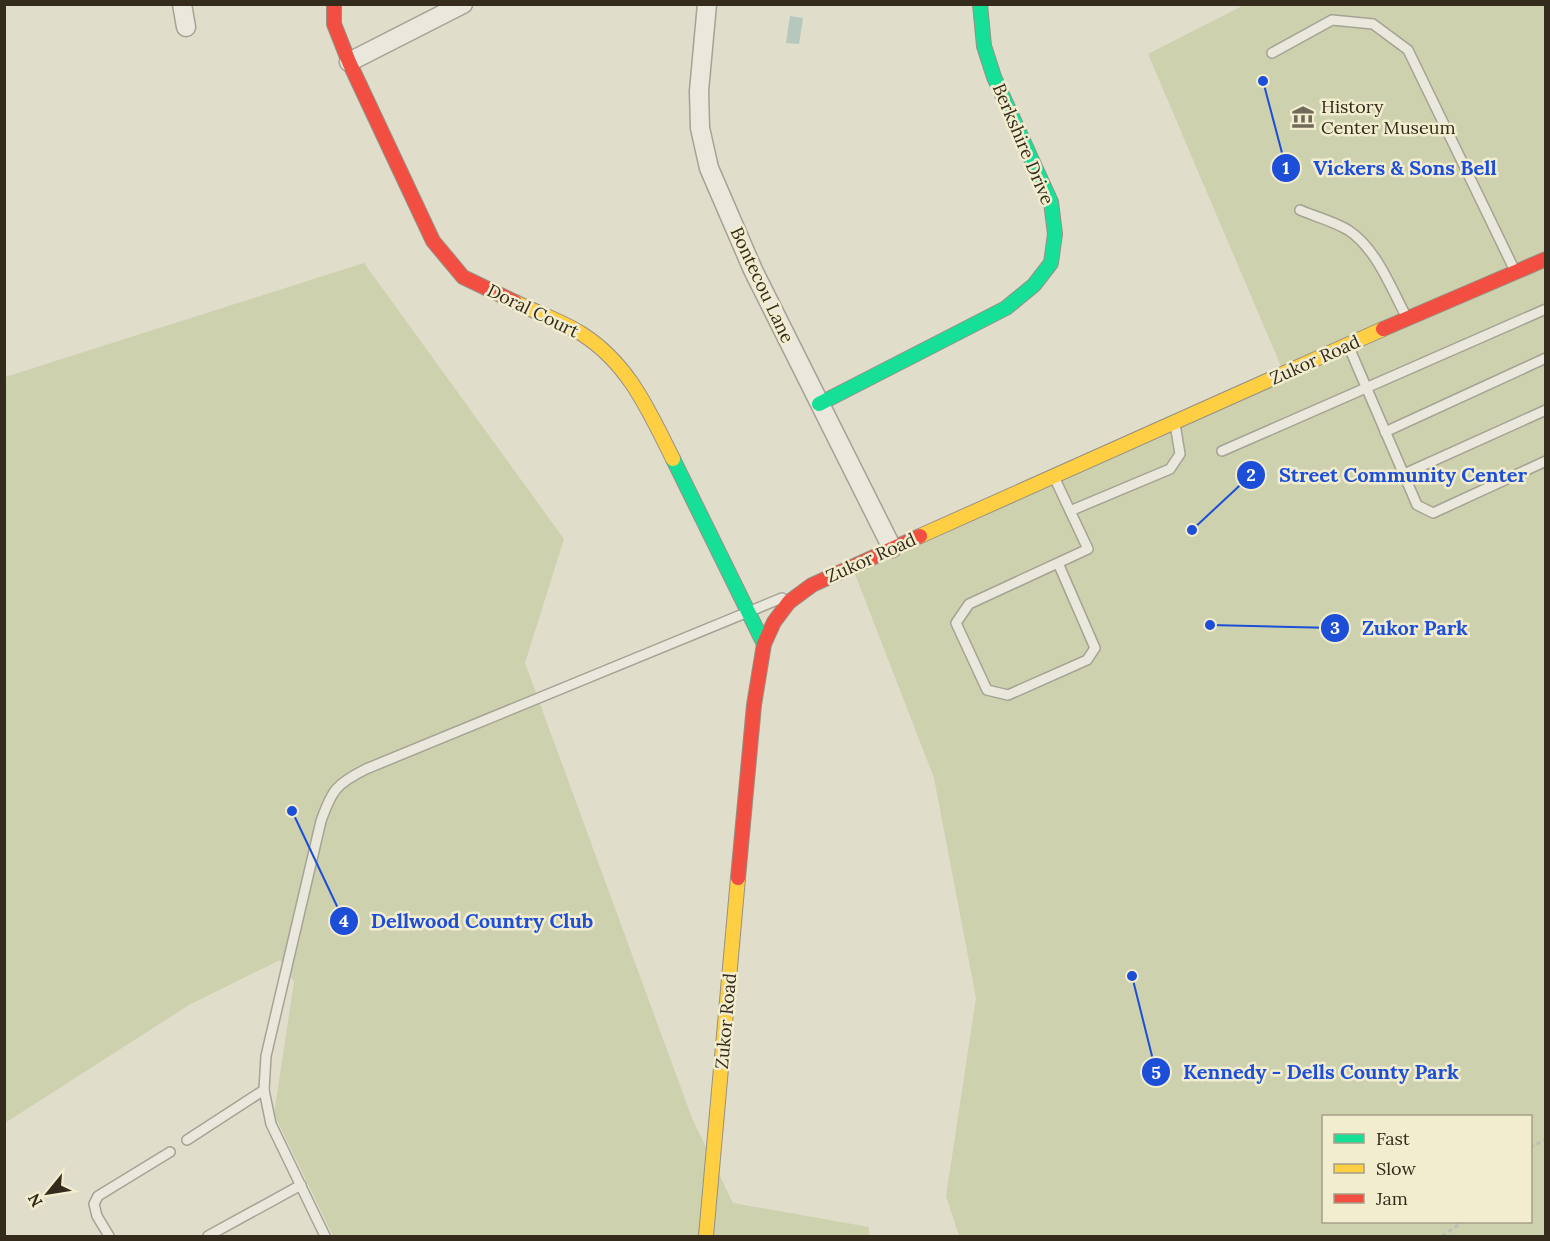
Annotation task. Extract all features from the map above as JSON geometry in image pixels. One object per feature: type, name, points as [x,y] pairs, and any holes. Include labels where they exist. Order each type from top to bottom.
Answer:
[{"type":"street","points":[[182,4],[186,27]]},
{"type":"street","name":"Doral Court","points":[[334,4],[334,24],[349,62],[433,241],[463,277],[582,334],[618,363],[646,404],[764,644]]},
{"type":"street","points":[[349,62],[464,4]]},
{"type":"street","name":"Bontecou Lane","points":[[707,4],[699,91],[700,128],[709,168],[753,270],[892,549]]},
{"type":"street","name":"Berkshire Drive","points":[[819,404],[1006,308],[1034,285],[1051,263],[1055,234],[1051,202],[994,77],[984,46],[980,4]]},
{"type":"street","name":"Zukor Road","points":[[706,1236],[754,705],[764,644],[774,622],[789,602],[812,585],[1407,318],[1545,259]]},
{"type":"lane","points":[[1272,52],[1332,20],[1372,24],[1408,50],[1516,273]]},
{"type":"lane","points":[[1300,210],[1350,231],[1363,244],[1378,264],[1407,318]]},
{"type":"lane","points":[[1222,451],[1545,309]]},
{"type":"lane","points":[[1348,345],[1417,505],[1433,513],[1545,461]]},
{"type":"lane","points":[[1386,432],[1545,358]]},
{"type":"lane","points":[[1404,474],[1545,410]]},
{"type":"lane","points":[[1070,511],[1170,469],[1180,454],[1175,424]]},
{"type":"lane","points":[[1054,477],[1088,549],[969,604],[956,623],[987,690],[1008,695],[1087,660],[1095,648],[1058,563]]},
{"type":"lane","points":[[326,1236],[271,1124],[264,1090],[266,1056],[321,821],[330,796],[344,780],[366,769],[749,613],[812,585]]},
{"type":"lane","points":[[187,1140],[264,1090]]},
{"type":"lane","points":[[109,1236],[97,1216],[94,1204],[98,1196],[170,1152]]},
{"type":"lane","points":[[208,1236],[301,1185]]},
{"type":"path","points":[[1532,1147],[1545,1139]]},
{"type":"path","points":[[1442,1236],[1459,1223]]},
{"type":"green space","points":[[1244,5],[1545,5],[1545,251],[1283,371],[1148,54]]},
{"type":"green space","points":[[1545,262],[1545,1236],[959,1236],[946,1196],[976,998],[934,778],[855,574]]},
{"type":"green space","points":[[364,263],[564,539],[525,663],[692,1118],[733,1203],[869,1227],[869,1236],[333,1236],[274,1114],[294,982],[280,960],[189,1005],[5,1123],[5,377]]},
{"type":"shaded area","points":[[790,16],[803,18],[799,44],[786,43]]},
{"type":"traffic: fast","points":[[819,404],[1006,308],[1034,285],[1051,263],[1055,234],[1051,202],[994,77],[984,46],[980,4]]},
{"type":"traffic: fast","points":[[673,459],[764,644]]},
{"type":"traffic: slow","points":[[515,302],[574,329],[613,359],[646,406],[673,459]]},
{"type":"traffic: slow","points":[[920,536],[1383,329]]},
{"type":"traffic: slow","points":[[706,1236],[738,878]]},
{"type":"traffic: jam","points":[[334,4],[334,24],[349,62],[433,241],[463,277],[515,302]]},
{"type":"traffic: jam","points":[[1383,329],[1546,259]]},
{"type":"traffic: jam","points":[[738,878],[754,705],[764,644],[774,622],[789,602],[812,585],[920,536]]},
{"type":"place","name":"Vickers & Sons Bell","points":[[1263,81]]},
{"type":"place","name":"History Center Museum","points":[[1303,117]]},
{"type":"place","name":"Street Community Center","points":[[1192,530]]},
{"type":"place","name":"Zukor Park","points":[[1210,625]]},
{"type":"place","name":"Dellwood Country Club","points":[[292,811]]},
{"type":"place","name":"Kennedy - Dells County Park","points":[[1132,976]]}]
